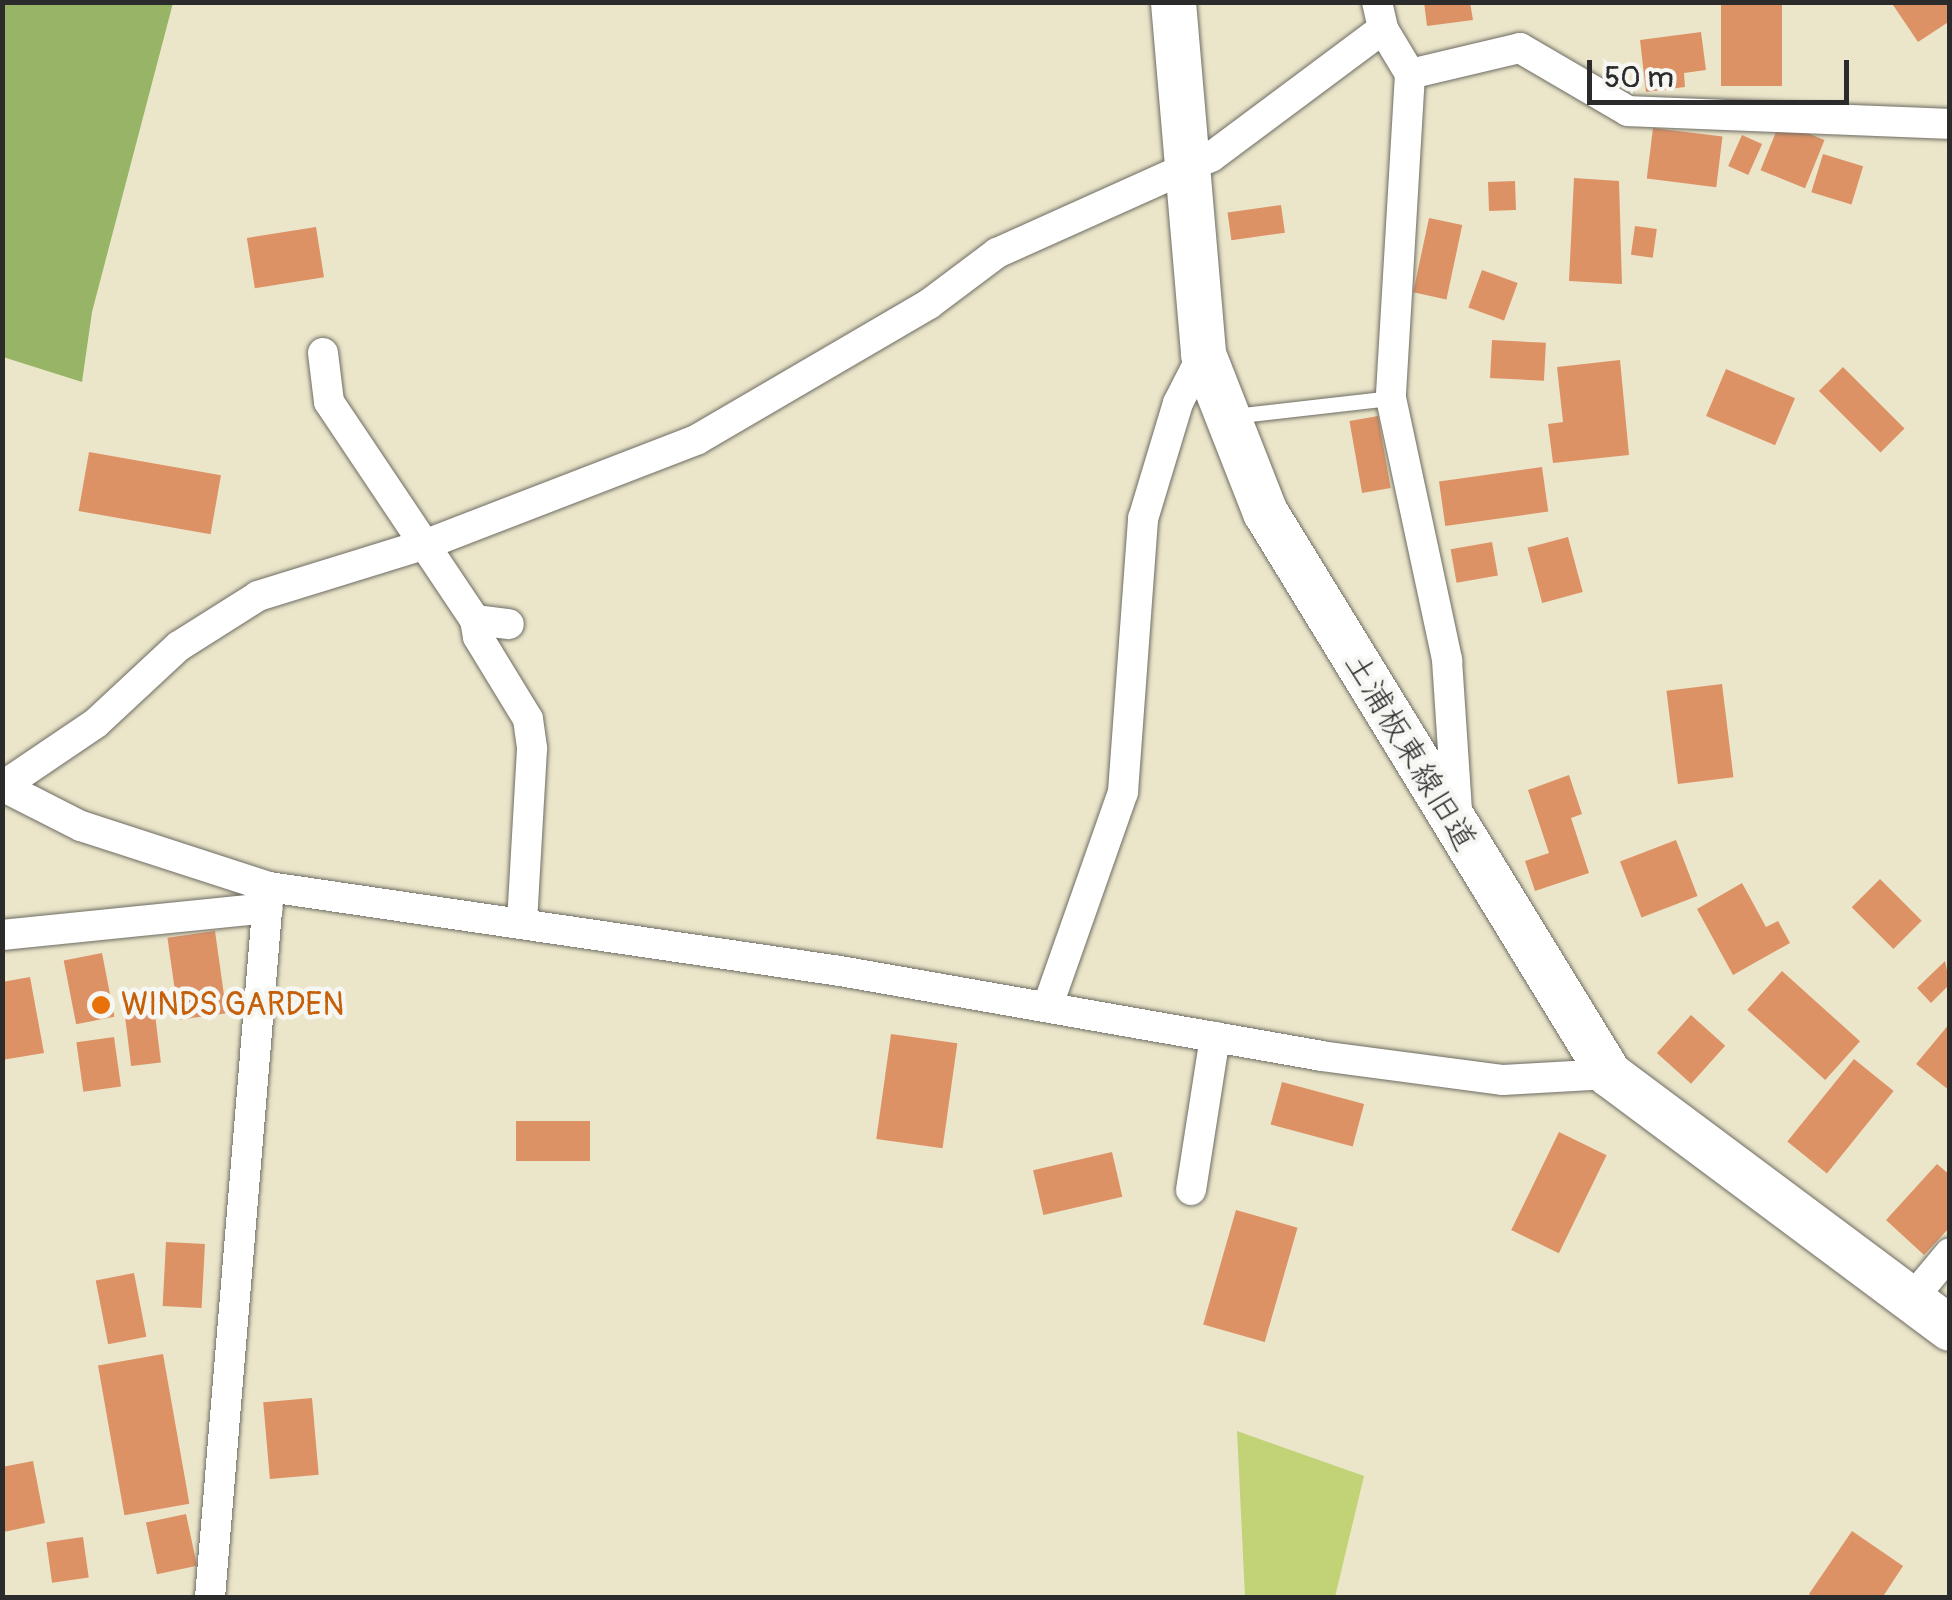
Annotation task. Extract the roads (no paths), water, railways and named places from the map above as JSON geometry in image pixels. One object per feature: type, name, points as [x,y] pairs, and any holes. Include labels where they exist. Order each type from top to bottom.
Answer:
[{"type":"street","name":"土浦板東線旧道","points":[[1174,2],[1184,172],[1203,354],[1224,417],[1265,512],[1610,1074],[1910,1302],[1950,1328]]},
{"type":"street","points":[[268,897],[81,826],[3,786],[96,722],[179,646],[258,596],[429,544],[698,439],[930,304],[997,252],[1184,172],[1372,43],[1380,16]]},
{"type":"street","points":[[1380,16],[1410,74],[1391,398],[1448,660],[1458,829]]},
{"type":"street","points":[[1410,74],[1520,48],[1628,111],[1950,124]]},
{"type":"street","points":[[322,353],[330,402],[429,544],[528,720],[532,748],[522,922]]},
{"type":"street","points":[[1048,1006],[1123,792],[1144,519],[1178,403],[1203,354]]},
{"type":"street","points":[[475,620],[509,624]]},
{"type":"street","points":[[210,1598],[268,897]]},
{"type":"street","points":[[2,935],[268,897],[522,922],[1048,1006],[1215,1037],[1503,1080],[1610,1074]]},
{"type":"street","points":[[1191,1190],[1215,1037]]},
{"type":"street","points":[[1910,1302],[1950,1254]]},
{"type":"lane","points":[[1224,417],[1391,398]]},
{"type":"place","name":"WINDS GARDEN","points":[[101,1005]]}]
